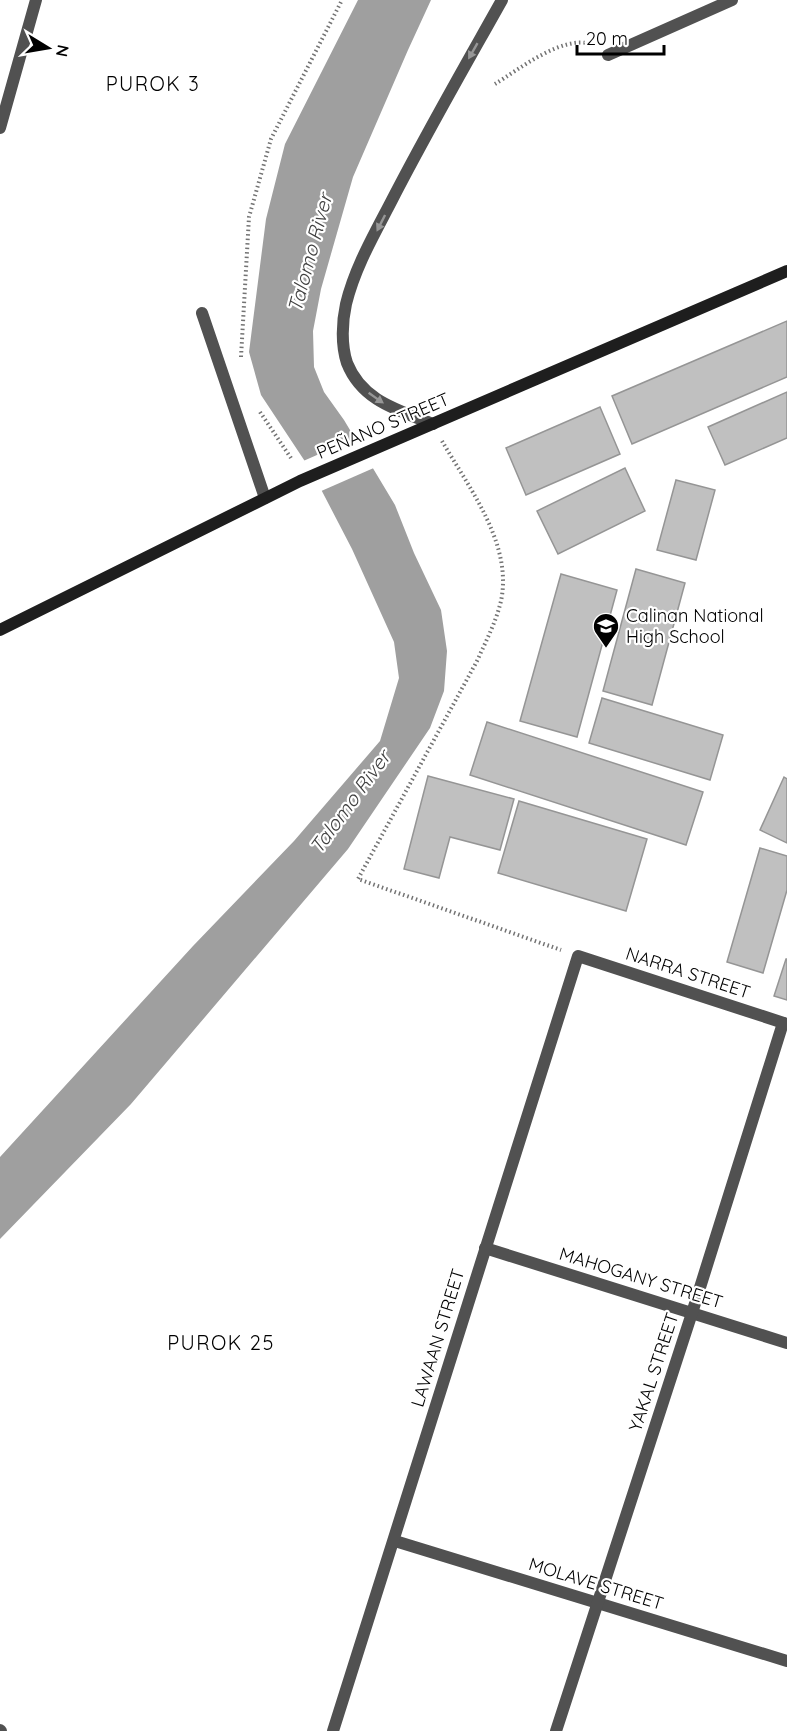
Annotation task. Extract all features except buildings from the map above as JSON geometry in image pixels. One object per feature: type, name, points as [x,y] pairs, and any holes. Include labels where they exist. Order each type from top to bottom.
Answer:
[{"type":"street","points":[[0,128],[6,87],[36,0]]},
{"type":"street","points":[[433,424],[375,399],[360,384],[347,362],[345,353],[342,336],[346,305],[355,276],[428,131],[502,0]]},
{"type":"street","points":[[608,55],[732,0]]},
{"type":"street","name":"PEÑANO STREET","points":[[0,630],[300,481],[787,272]]},
{"type":"street","points":[[202,313],[265,498]]},
{"type":"street","name":"NARRA STREET","points":[[578,956],[785,1024]]},
{"type":"street","name":"LAWAAN STREET","points":[[333,1731],[395,1541],[578,956]]},
{"type":"street","name":"YAKAL STREET","points":[[556,1731],[785,1024]]},
{"type":"street","name":"MAHOGANY STREET","points":[[485,1248],[787,1343]]},
{"type":"street","name":"MOLAVE STREET","points":[[395,1541],[787,1661]]},
{"type":"path","points":[[243,366],[240,354],[249,217],[271,140],[342,0]]},
{"type":"path","points":[[495,84],[552,50],[570,44],[586,43],[600,47],[608,55]]},
{"type":"path","points":[[258,408],[291,458]]},
{"type":"path","points":[[433,424],[494,532],[501,552],[503,575],[501,599],[494,626],[477,661],[358,879],[578,956]]},
{"type":"water","name":"Talomo River","points":[[358,0],[431,0],[353,177],[321,289],[313,331],[314,367],[324,392],[344,420],[395,505],[414,553],[441,610],[447,651],[444,691],[430,728],[348,849],[131,1104],[0,1239],[0,1157],[193,946],[294,841],[380,741],[399,678],[394,642],[352,549],[312,472],[261,395],[249,352],[266,219],[285,144]]},
{"type":"pier","points":[[358,437],[376,467],[319,492],[301,462]]},
{"type":"place","name":"Calinan National High School","points":[[606,649]]},
{"type":"district","name":"PUROK 3","points":[[153,84]]},
{"type":"district","name":"PUROK 25","points":[[221,1343]]}]
